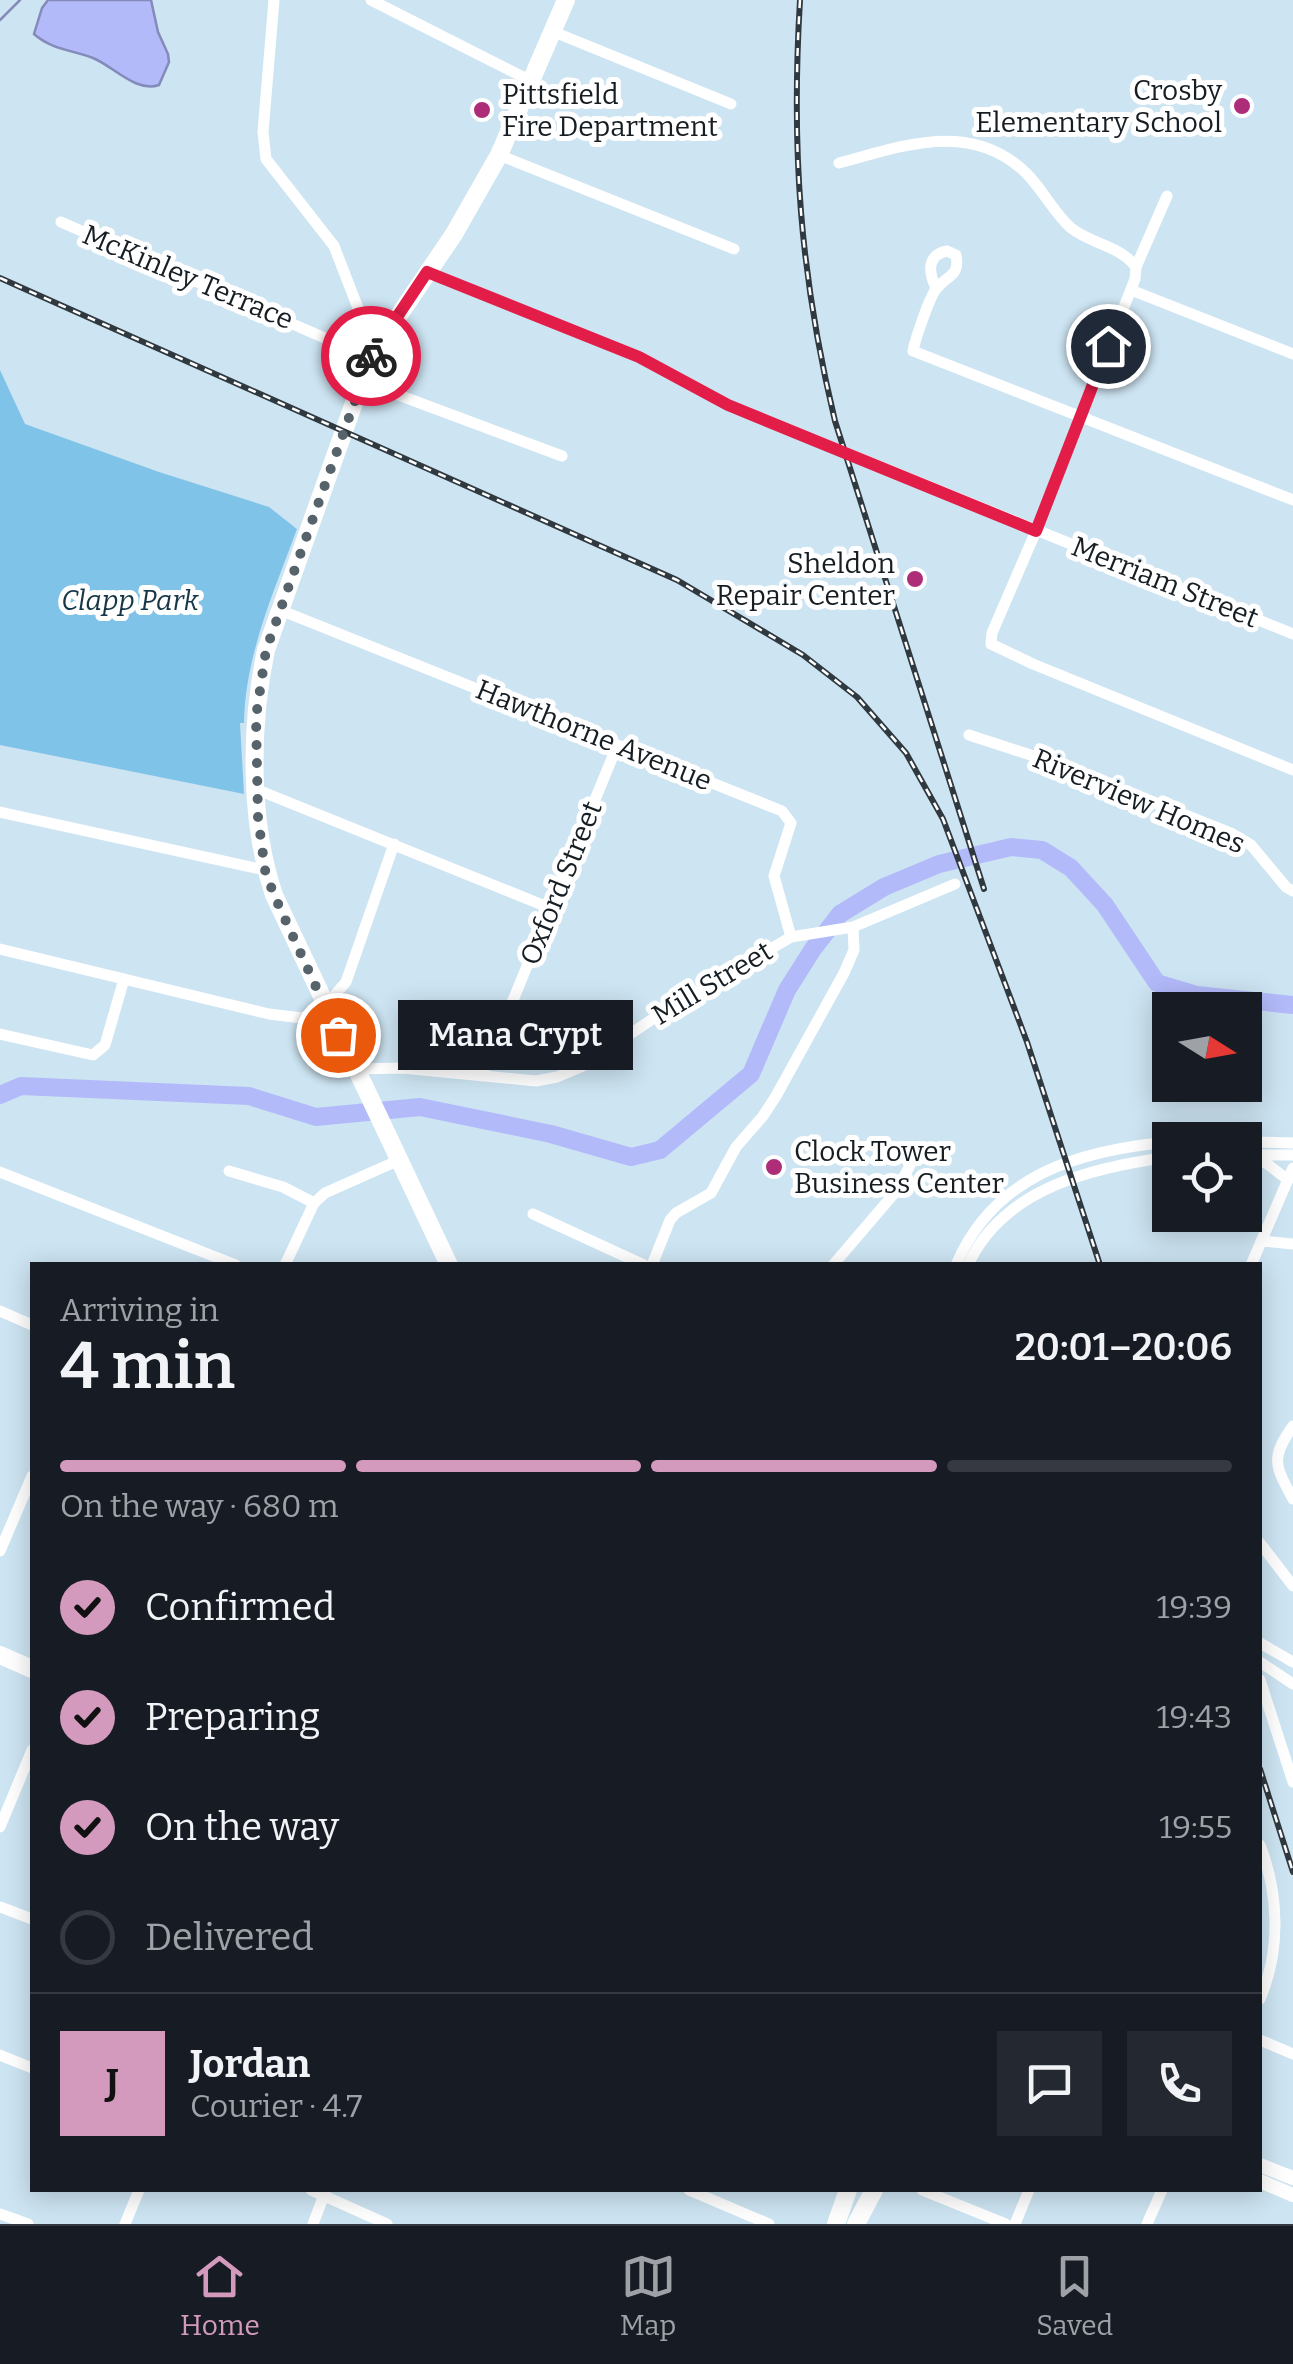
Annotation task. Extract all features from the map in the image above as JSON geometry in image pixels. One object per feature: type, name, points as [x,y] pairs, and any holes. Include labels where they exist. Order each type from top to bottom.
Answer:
[{"type":"highway","points":[[448,1262],[324,1006],[265,870],[258,827],[258,688],[266,650],[370,358],[454,234],[499,155],[566,0]]},
{"type":"highway","points":[[0,1655],[30,1668]]},
{"type":"highway","points":[[856,2224],[873,2192]]},
{"type":"highway","points":[[836,2224],[846,2197]]},
{"type":"main road","points":[[1262,2165],[1293,2178]]},
{"type":"main road","points":[[1262,2182],[1293,2196]]},
{"type":"street","points":[[274,0],[263,132],[266,159],[334,246],[363,321],[383,336]]},
{"type":"street","points":[[371,0],[533,82]]},
{"type":"street","points":[[554,32],[732,104]]},
{"type":"street","points":[[839,163],[920,141],[980,146],[1011,159],[1068,226],[1130,258],[1136,267]]},
{"type":"street","points":[[499,155],[734,249]]},
{"type":"street","points":[[1167,196],[990,644],[1293,770]]},
{"type":"street","name":"McKinley Terrace","points":[[60,222],[370,358]]},
{"type":"street","name":"Merriam Street","points":[[427,272],[639,357],[728,405],[1293,634]]},
{"type":"street","points":[[936,288],[914,351],[1293,500]]},
{"type":"street","points":[[1130,290],[1293,354]]},
{"type":"street","points":[[361,382],[562,456]]},
{"type":"street","name":"Hawthorne Avenue","points":[[280,610],[782,811],[791,823],[790,832],[774,876],[791,936]]},
{"type":"street","name":"Riverview Homes","points":[[970,735],[1052,762],[1231,834],[1252,845],[1293,891]]},
{"type":"street","name":"Oxford Street","points":[[482,1076],[616,746]]},
{"type":"street","points":[[258,790],[550,908]]},
{"type":"street","points":[[0,812],[265,870]]},
{"type":"street","points":[[0,949],[291,1019],[302,1018],[324,1006],[346,982],[394,844]]},
{"type":"street","name":"Mill Street","points":[[357,1074],[402,1068],[546,1080],[583,1066],[791,936],[853,927],[955,884]]},
{"type":"street","points":[[653,1262],[670,1220],[710,1193],[736,1146],[770,1106],[844,973],[854,950],[853,927]]},
{"type":"street","points":[[0,1034],[85,1055],[101,1051],[124,978]]},
{"type":"street","points":[[1262,1142],[1293,1143]]},
{"type":"street","points":[[958,1262],[980,1220],[1002,1197],[1024,1182],[1110,1150],[1152,1144]]},
{"type":"street","points":[[1262,1156],[1293,1155]]},
{"type":"street","points":[[835,1262],[898,1188],[914,1156]]},
{"type":"street","points":[[286,1262],[314,1203],[326,1193],[397,1161]]},
{"type":"street","points":[[970,1262],[986,1233],[1020,1202],[1088,1173],[1152,1161]]},
{"type":"street","points":[[1252,1262],[1290,1174],[1262,1162]]},
{"type":"street","points":[[229,1171],[283,1187],[314,1203]]},
{"type":"street","points":[[0,1172],[228,1262]]},
{"type":"street","points":[[533,1214],[637,1262]]},
{"type":"street","points":[[1261,1241],[1293,1244]]},
{"type":"street","points":[[0,1311],[30,1324]]},
{"type":"street","points":[[1293,1426],[1280,1445],[1276,1462],[1293,1499]]},
{"type":"street","points":[[0,1551],[30,1481]]},
{"type":"street","points":[[1262,1546],[1293,1586]]},
{"type":"street","points":[[1262,1644],[1293,1662]]},
{"type":"street","points":[[1262,1663],[1293,1684]]},
{"type":"street","points":[[1262,1686],[1293,1782]]},
{"type":"street","points":[[0,1827],[30,1755]]},
{"type":"street","points":[[1262,1852],[1271,1881],[1275,1918],[1273,1954],[1262,1993]]},
{"type":"street","points":[[0,1906],[30,1919]]},
{"type":"street","points":[[1262,2041],[1293,2054]]},
{"type":"street","points":[[0,2055],[30,2067]]},
{"type":"street","points":[[125,2224],[137,2192]]},
{"type":"street","points":[[313,2224],[320,2192],[387,2224]]},
{"type":"street","points":[[694,2192],[769,2224]]},
{"type":"street","points":[[927,2192],[1006,2224]]},
{"type":"street","points":[[1015,2224],[1028,2192]]},
{"type":"street","points":[[1147,2224],[1161,2192]]},
{"type":"street","points":[[0,2214],[28,2224]]},
{"type":"green space","name":"Clapp Park","points":[[0,370],[25,424],[269,507],[297,529],[262,624],[249,673],[244,723],[240,723],[244,794],[0,745]]},
{"type":"shaded area","points":[[48,0],[151,0],[169,62],[159,85],[133,82],[93,58],[55,47],[34,34]]},
{"type":"waterway","points":[[0,20],[20,0]]},
{"type":"waterway","points":[[0,1095],[21,1086],[249,1096],[316,1117],[420,1107],[551,1134],[631,1157],[660,1150],[751,1074],[787,990],[840,914],[884,887],[939,864],[1011,847],[1042,850],[1071,868],[1105,905],[1157,983],[1197,995],[1293,1005]]},
{"type":"railway","points":[[800,0],[797,109],[801,212],[823,367],[835,421],[984,889]]},
{"type":"railway","points":[[0,278],[677,580],[803,655],[857,697],[906,753],[943,819],[1027,1042],[1099,1262]]},
{"type":"railway","points":[[1262,1775],[1293,1872]]},
{"type":"way so far","points":[[338,1035],[265,870],[258,817],[256,717],[266,650],[371,356]]},
{"type":"place","name":"Crosby Elementary School","points":[[1242,106]]},
{"type":"place","name":"Pittsfield Fire Department","points":[[482,110]]},
{"type":"place","name":"Sheldon Repair Center","points":[[915,579]]},
{"type":"place","name":"Mana Crypt","points":[[338,1035]]},
{"type":"place","name":"Clock Tower Business Center","points":[[774,1167]]},
{"type":"route","points":[[371,356],[427,272],[639,357],[728,405],[1036,531],[1108,346]]}]
